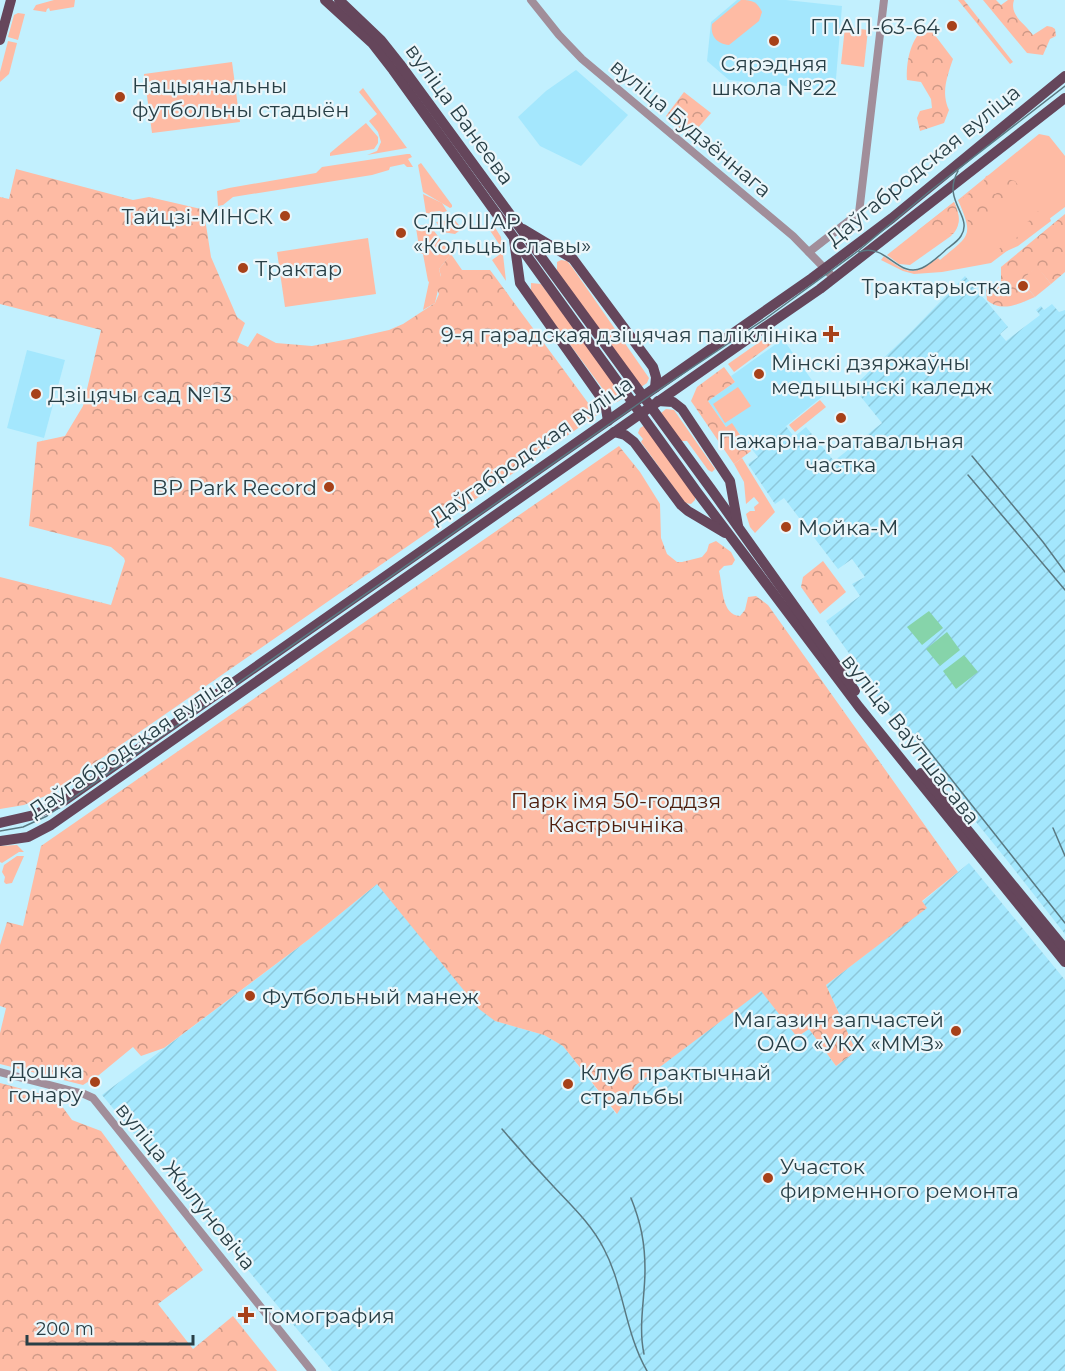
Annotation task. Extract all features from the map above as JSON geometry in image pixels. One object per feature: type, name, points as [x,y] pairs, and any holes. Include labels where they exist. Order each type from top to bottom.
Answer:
[{"type":"main road","points":[[0,40],[10,0]]},
{"type":"main road","name":"вуліца Ванеева","points":[[325,0],[372,43],[393,70],[511,235],[548,277],[711,489],[734,533]]},
{"type":"main road","name":"вуліца Ванеева","points":[[339,0],[381,40],[400,64],[516,223],[548,277],[697,492],[734,533],[753,550]]},
{"type":"main road","name":"Даўгабродская вуліца","points":[[0,823],[33,815],[64,801],[608,421],[892,218],[1065,76]]},
{"type":"main road","name":"Даўгабродская вуліца","points":[[0,841],[28,837],[51,825],[834,278],[1065,98]]},
{"type":"main road","points":[[516,223],[570,257],[653,367],[656,377],[655,388]]},
{"type":"main road","points":[[511,235],[515,244],[520,283],[526,293],[605,403],[616,409],[624,409]]},
{"type":"main road","points":[[526,293],[526,284],[530,278],[548,277],[555,260],[570,257]]},
{"type":"main road","points":[[653,367],[676,372]]},
{"type":"main road","points":[[682,410],[684,383]]},
{"type":"main road","points":[[614,432],[625,435],[634,442],[681,505],[688,511],[734,533],[730,481],[682,410],[673,402],[658,401]]},
{"type":"main road","points":[[605,403],[608,421]]},
{"type":"main road","points":[[632,419],[630,430],[634,442]]},
{"type":"main road","points":[[711,489],[719,493],[724,492],[730,481]]},
{"type":"main road","points":[[681,505],[686,507],[696,504],[697,492]]},
{"type":"main road","name":"вуліца Ваўпшасава","points":[[734,533],[859,707],[1065,962]]},
{"type":"main road","name":"вуліца Ваўпшасава","points":[[753,550],[864,703],[1065,949]]},
{"type":"street","name":"вуліца Будзённага","points":[[531,0],[582,59],[793,236],[834,278]]},
{"type":"street","points":[[809,252],[859,213],[884,0]]},
{"type":"street","name":"вуліца Жылуновіча","points":[[0,1072],[93,1098],[312,1371]]},
{"type":"shaded area","name":"Сярэдняя школа №22","points":[[737,0],[786,0],[842,6],[835,91],[729,80],[707,61],[711,22]]},
{"type":"shaded area","points":[[576,70],[628,115],[581,166],[540,146],[518,117],[546,91]]},
{"type":"shaded area","points":[[965,276],[1008,327],[1000,334],[1006,341],[1040,315],[1036,310],[1041,306],[1044,310],[1052,304],[1059,312],[1065,310],[1065,934],[879,702],[875,690],[826,621],[860,596],[852,584],[865,577],[852,559],[838,569],[784,498],[775,504],[748,464],[758,457],[754,452],[786,426],[794,437],[806,427],[834,461],[882,423],[853,387]]},
{"type":"shaded area","points":[[783,339],[823,396],[754,452],[732,424],[726,427],[708,401],[735,382],[731,376]]},
{"type":"shaded area","name":"Дзіцячы сад №13","points":[[27,350],[65,360],[44,438],[7,428]]},
{"type":"shaded area","points":[[929,611],[943,628],[922,645],[907,627]]},
{"type":"shaded area","points":[[947,632],[960,650],[940,666],[926,649]]},
{"type":"shaded area","points":[[964,655],[978,672],[956,689],[943,671]]},
{"type":"shaded area","points":[[969,863],[1065,980],[1065,1371],[332,1371],[102,1095],[308,940],[377,884],[495,1021],[544,1035],[563,1046],[616,1114],[636,1085],[761,990],[797,1037],[809,1029],[836,1066],[856,1051],[826,985],[926,908],[922,902]]},
{"type":"green space","points":[[54,0],[75,0],[74,7],[50,11],[49,8],[46,12],[33,10],[36,5]]},
{"type":"green space","points":[[741,0],[752,1],[758,6],[762,12],[759,21],[729,45],[721,43],[713,36],[712,24]]},
{"type":"green space","points":[[958,0],[964,0],[1013,62],[1010,64]]},
{"type":"green space","points":[[983,0],[996,0],[1001,5],[1008,0],[1014,0],[1016,15],[1033,35],[1047,26],[1055,29],[1056,36],[1050,39],[1043,55],[1027,53]]},
{"type":"green space","points":[[25,14],[18,40],[8,37],[14,15]]},
{"type":"green space","points":[[845,27],[868,30],[864,67],[841,64]]},
{"type":"green space","points":[[923,29],[931,30],[953,59],[946,84],[945,97],[949,110],[944,123],[920,131],[917,118],[920,111],[932,108],[931,99],[921,82],[907,80],[907,73],[912,46]]},
{"type":"green space","points":[[8,41],[17,43],[9,74],[0,82],[0,72]]},
{"type":"green space","points":[[232,62],[240,122],[152,133],[144,74]]},
{"type":"green space","points":[[363,88],[407,148],[367,155],[377,151],[381,142],[378,132],[369,121],[377,114],[359,92]]},
{"type":"green space","points":[[684,92],[711,113],[690,137],[666,116]]},
{"type":"green space","points":[[366,123],[378,137],[378,143],[374,149],[330,156],[330,153]]},
{"type":"green space","points":[[1039,134],[1049,136],[1065,156],[1065,207],[991,263],[942,272],[914,274],[881,260],[884,256],[899,267],[911,271],[923,268],[938,258],[940,260],[963,240],[966,234],[966,221],[958,200]]},
{"type":"green space","points":[[410,154],[412,157],[408,159],[413,167],[407,167],[404,164],[372,175],[233,197],[218,206],[217,191],[316,173],[322,167]]},
{"type":"green space","points":[[421,163],[452,207],[450,208],[423,192],[418,165]]},
{"type":"green space","points":[[16,169],[133,200],[149,197],[201,209],[204,212],[211,257],[237,317],[245,323],[237,342],[248,347],[257,333],[276,343],[312,346],[389,330],[403,324],[435,303],[439,294],[435,284],[441,276],[439,269],[451,254],[462,270],[490,270],[597,415],[50,794],[24,805],[0,809],[0,577],[111,605],[125,561],[111,547],[29,526],[37,442],[65,436],[83,406],[101,330],[0,304],[0,197],[9,199]]},
{"type":"green space","points":[[996,174],[999,180],[991,188],[992,193],[999,192],[1001,183],[1007,179],[1015,181],[1018,185],[1016,191],[1001,201],[977,225],[969,225],[962,199],[984,181],[986,176]]},
{"type":"green space","points":[[423,194],[442,203],[447,211],[426,213]]},
{"type":"green space","points":[[954,202],[958,220],[957,228],[951,236],[910,265],[899,264],[887,255]]},
{"type":"green space","points":[[954,202],[959,218],[958,226],[953,234],[917,231]]},
{"type":"green space","points":[[1034,211],[1048,213],[1051,221],[1018,246],[1000,254],[998,250],[1001,247],[1024,233],[1025,223],[1032,219]]},
{"type":"green space","points":[[1065,214],[1065,272],[1051,284],[1037,267],[1021,280],[1035,297],[1004,307],[987,300],[986,290],[989,285],[1001,282],[1001,267]]},
{"type":"green space","points":[[454,219],[462,229],[455,234],[442,232],[436,222]]},
{"type":"green space","points":[[429,224],[451,254],[439,269],[441,277],[435,303],[423,310],[429,282],[423,254],[420,253],[416,228]]},
{"type":"green space","points":[[487,226],[494,226],[501,237],[506,281],[492,260],[499,255],[501,247]]},
{"type":"green space","points":[[368,238],[376,294],[285,307],[277,252]]},
{"type":"green space","points":[[567,261],[572,267],[649,378],[647,383],[641,387],[557,271],[557,262]]},
{"type":"green space","points":[[1037,266],[1051,284],[1035,297],[1021,280]]},
{"type":"green space","points":[[531,283],[541,284],[625,397],[617,402],[608,396],[531,292]]},
{"type":"green space","points":[[772,333],[777,340],[734,372],[728,364]]},
{"type":"green space","points":[[724,367],[735,382],[708,401],[726,427],[732,423],[751,451],[734,464],[691,401],[697,387]]},
{"type":"green space","points":[[738,387],[751,406],[725,423],[713,404]]},
{"type":"green space","points":[[820,400],[826,407],[795,432],[789,425]]},
{"type":"green space","points":[[666,409],[674,410],[715,469],[712,472],[708,470],[687,441],[681,441],[661,413]]},
{"type":"green space","points":[[645,425],[695,495],[695,500],[691,504],[685,503],[641,442],[643,439],[638,433]]},
{"type":"green space","name":"Парк імя 50-годдзя Кастрычніка","points":[[619,446],[640,472],[660,504],[661,538],[667,554],[677,562],[702,557],[709,544],[716,541],[731,552],[735,560],[732,565],[724,566],[719,571],[724,599],[729,611],[740,616],[745,610],[748,597],[756,596],[768,605],[958,872],[922,901],[927,908],[826,985],[856,1051],[836,1066],[809,1029],[797,1037],[761,991],[636,1085],[617,1114],[563,1046],[544,1035],[495,1021],[479,1009],[377,884],[308,940],[164,1048],[141,1056],[133,1047],[83,1085],[0,1064],[0,1033],[6,1008],[0,1006],[0,945],[7,922],[23,926],[41,846]]},
{"type":"green space","points":[[742,458],[775,512],[755,533],[750,527],[746,514],[755,511],[754,507],[759,503],[754,497],[746,504],[744,482],[734,464]]},
{"type":"green space","points":[[823,561],[846,592],[820,614],[801,587],[803,577]]},
{"type":"green space","points":[[17,845],[24,852],[19,852],[2,863],[0,862],[0,846]]},
{"type":"green space","points":[[17,856],[24,856],[12,883],[6,884],[2,872],[4,865]]},
{"type":"green space","points":[[0,1083],[56,1098],[72,1120],[101,1131],[203,1270],[158,1304],[193,1349],[233,1316],[277,1371],[0,1371]]},
{"type":"tram line","points":[[0,831],[23,827],[47,816],[654,393],[765,319],[858,251],[930,191],[1065,86]]},
{"type":"tram line","points":[[859,252],[868,250],[877,252],[906,269],[914,270],[929,264],[958,240],[964,229],[964,222],[953,191],[958,171]]},
{"type":"railway","points":[[972,456],[1065,572]]},
{"type":"railway","points":[[968,475],[1065,590]]},
{"type":"railway","points":[[918,737],[1065,923]]},
{"type":"railway","points":[[1053,828],[1065,856]]},
{"type":"railway","points":[[502,1129],[581,1216],[599,1240],[611,1264],[634,1341],[647,1371]]},
{"type":"railway","points":[[631,1198],[640,1225],[644,1251],[645,1280],[642,1312],[644,1354]]},
{"type":"place","name":"ГПАП-63-64","points":[[952,26]]},
{"type":"place","name":"Сярэдняя школа №22","points":[[774,41]]},
{"type":"place","name":"Нацыянальны футбольны стадыён","points":[[120,97]]},
{"type":"place","name":"Тайцзі-МІНСК","points":[[285,216]]},
{"type":"place","name":"СДЮШАР «Кольцы Славы»","points":[[401,233]]},
{"type":"place","name":"Трактар","points":[[243,268]]},
{"type":"place","name":"Трактарыстка","points":[[1023,286]]},
{"type":"place","name":"9-я гарадская дзіцячая паліклініка","points":[[831,334]]},
{"type":"place","name":"Мінскі дзяржаўны медыцынскі каледж","points":[[759,374]]},
{"type":"place","name":"Дзіцячы сад №13","points":[[36,394]]},
{"type":"place","name":"Пажарна-ратавальная частка","points":[[841,418]]},
{"type":"place","name":"BP Park Record","points":[[329,487]]},
{"type":"place","name":"Мойка-М","points":[[786,527]]},
{"type":"place","name":"Футбольный манеж","points":[[250,996]]},
{"type":"place","name":"Магазин запчастей ОАО «УКХ «ММЗ»","points":[[956,1031]]},
{"type":"place","name":"Дошка гонару","points":[[95,1082]]},
{"type":"place","name":"Клуб практычнай стральбы","points":[[568,1084]]},
{"type":"place","name":"Участок фирменного ремонта","points":[[768,1178]]},
{"type":"place","name":"Томография","points":[[246,1315]]}]
